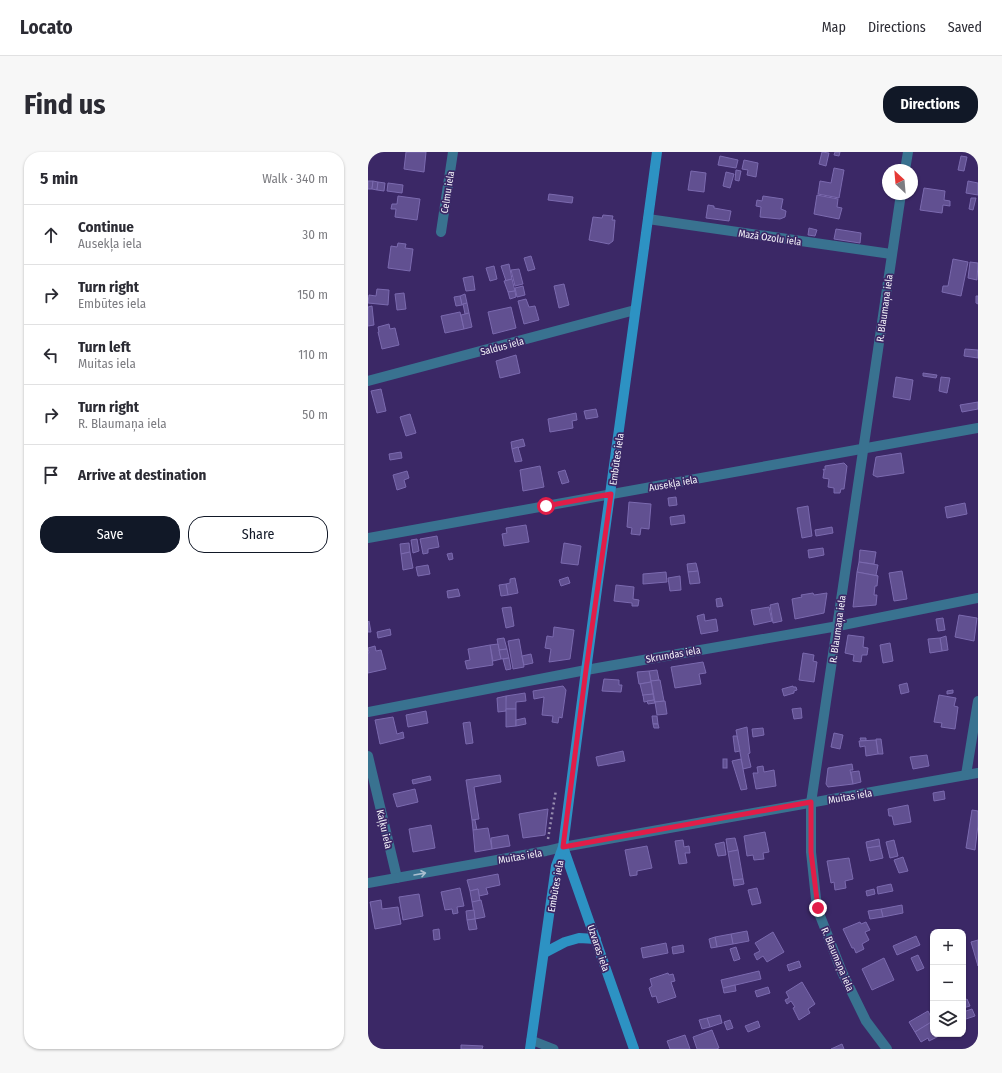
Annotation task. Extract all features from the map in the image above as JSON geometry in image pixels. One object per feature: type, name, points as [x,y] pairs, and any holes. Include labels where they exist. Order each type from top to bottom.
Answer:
[{"type":"street","name":"Celmu iela","points":[[440,232],[453,152]]},
{"type":"street","name":"Embūtes iela","points":[[530,1045],[556,866],[563,847],[657,152]]},
{"type":"street","points":[[906,164],[908,152]]},
{"type":"street","name":"R. Blaumaņa iela","points":[[887,1049],[866,1021],[842,972],[818,908],[811,852],[811,802],[900,200]]},
{"type":"street","name":"Mazā Ozolu iela","points":[[648,219],[891,254]]},
{"type":"street","name":"Saldus iela","points":[[368,381],[636,310]]},
{"type":"street","name":"Ausekļa iela","points":[[368,538],[978,428]]},
{"type":"street","name":"Skrundas iela","points":[[368,712],[586,670],[838,626],[978,598]]},
{"type":"street","points":[[966,775],[978,701]]},
{"type":"street","name":"Kaļķu iela","points":[[368,756],[397,878]]},
{"type":"street","name":"Muitas iela","points":[[368,883],[978,773]]},
{"type":"street","name":"Uzvaras iela","points":[[563,847],[634,1049]]},
{"type":"street","points":[[544,953],[565,942],[579,938],[596,939]]},
{"type":"lane","points":[[530,1045],[554,1049]]},
{"type":"building","points":[[406,152],[426,152],[424,172],[404,169]]},
{"type":"building","points":[[822,152],[829,153],[826,166],[819,164]]},
{"type":"building","points":[[835,152],[840,152],[839,156],[834,155]]},
{"type":"building","points":[[720,156],[738,160],[736,168],[718,165]]},
{"type":"building","points":[[961,156],[967,157],[964,171],[958,170]]},
{"type":"building","points":[[744,160],[758,163],[756,177],[747,175],[748,170],[742,169]]},
{"type":"building","points":[[834,168],[844,170],[839,198],[818,194],[820,181],[831,183]]},
{"type":"building","points":[[736,170],[741,171],[739,181],[735,180]]},
{"type":"building","points":[[691,171],[706,173],[704,192],[688,190]]},
{"type":"building","points":[[726,172],[734,174],[730,188],[723,186]]},
{"type":"building","points":[[368,181],[373,181],[372,189],[368,189]]},
{"type":"building","points":[[373,181],[378,182],[377,190],[372,189]]},
{"type":"building","points":[[968,181],[978,183],[978,195],[966,193]]},
{"type":"building","points":[[378,182],[385,183],[384,191],[377,190]]},
{"type":"building","points":[[388,183],[403,185],[402,193],[387,191]]},
{"type":"building","points":[[924,188],[945,191],[944,200],[950,201],[950,206],[943,205],[942,213],[920,210]]},
{"type":"building","points":[[549,194],[573,197],[572,203],[548,200]]},
{"type":"building","points":[[817,195],[838,199],[837,207],[842,208],[839,219],[814,214]]},
{"type":"building","points":[[398,196],[420,199],[417,220],[395,217],[396,209],[391,209],[392,204],[397,204]]},
{"type":"building","points":[[763,196],[783,199],[781,209],[786,211],[785,217],[780,219],[760,217],[761,207],[756,206],[757,200],[762,201]]},
{"type":"building","points":[[971,198],[976,198],[973,210],[969,209]]},
{"type":"building","points":[[708,205],[714,206],[714,208],[731,211],[729,221],[706,218]]},
{"type":"building","points":[[603,215],[613,216],[612,220],[615,220],[613,241],[609,244],[589,240],[593,217],[602,218]]},
{"type":"building","points":[[809,228],[817,230],[815,236],[808,235]]},
{"type":"building","points":[[836,229],[861,233],[860,243],[834,239]]},
{"type":"building","points":[[398,243],[406,244],[405,248],[413,249],[410,271],[388,268],[391,246],[397,247]]},
{"type":"building","points":[[531,256],[535,269],[528,271],[524,258]]},
{"type":"building","points":[[953,259],[968,262],[961,296],[942,292],[943,286],[948,286]]},
{"type":"building","points":[[970,262],[978,263],[977,280],[968,278]]},
{"type":"building","points":[[509,264],[512,279],[506,281],[501,266]]},
{"type":"building","points":[[494,266],[497,279],[490,281],[486,268]]},
{"type":"building","points":[[519,269],[523,284],[515,286],[511,270]]},
{"type":"building","points":[[473,276],[475,290],[466,291],[463,278]]},
{"type":"building","points":[[512,279],[515,291],[508,292],[504,281]]},
{"type":"building","points":[[564,284],[569,305],[559,308],[554,286]]},
{"type":"building","points":[[523,286],[525,295],[517,297],[515,288]]},
{"type":"building","points":[[377,289],[389,290],[388,305],[368,303],[369,295],[376,296]]},
{"type":"building","points":[[515,291],[516,297],[510,299],[508,292]]},
{"type":"building","points":[[404,293],[406,309],[397,310],[395,294]]},
{"type":"building","points":[[465,294],[467,303],[462,305],[460,296]]},
{"type":"building","points":[[460,296],[462,305],[456,306],[454,297]]},
{"type":"building","points":[[976,296],[978,296],[978,304],[976,303]]},
{"type":"building","points":[[526,299],[529,307],[535,306],[539,320],[524,324],[518,301]]},
{"type":"building","points":[[467,303],[469,313],[465,314],[463,304]]},
{"type":"building","points":[[372,306],[374,325],[368,326],[368,307]]},
{"type":"building","points":[[511,307],[516,328],[493,334],[488,312]]},
{"type":"building","points":[[460,312],[464,329],[445,333],[441,316]]},
{"type":"building","points":[[469,313],[472,327],[464,329],[461,315]]},
{"type":"building","points":[[389,324],[390,329],[395,328],[399,345],[382,349],[378,327]]},
{"type":"building","points":[[965,349],[978,350],[978,358],[964,356]]},
{"type":"building","points":[[516,355],[520,373],[500,378],[496,361]]},
{"type":"building","points":[[923,373],[937,375],[936,378],[923,376]]},
{"type":"building","points":[[896,377],[913,380],[910,400],[893,397]]},
{"type":"building","points":[[941,377],[950,378],[947,393],[939,391]]},
{"type":"building","points":[[381,389],[386,411],[377,413],[371,391]]},
{"type":"building","points":[[978,402],[978,409],[962,412],[960,405]]},
{"type":"building","points":[[596,409],[598,417],[586,419],[584,411]]},
{"type":"building","points":[[576,413],[577,420],[572,421],[573,428],[550,432],[548,419]]},
{"type":"building","points":[[410,414],[416,433],[406,436],[400,417]]},
{"type":"building","points":[[523,439],[525,446],[512,449],[511,442]]},
{"type":"building","points":[[518,447],[522,461],[515,462],[512,449]]},
{"type":"building","points":[[401,452],[402,458],[390,460],[389,454]]},
{"type":"building","points":[[901,453],[904,473],[877,477],[873,475],[876,457]]},
{"type":"building","points":[[844,463],[847,466],[844,489],[841,489],[840,493],[834,493],[834,488],[828,487],[829,479],[823,478],[823,469],[825,470],[825,466]]},
{"type":"building","points":[[540,466],[544,487],[523,491],[520,470]]},
{"type":"building","points":[[565,470],[569,482],[562,484],[558,472]]},
{"type":"building","points":[[407,471],[409,478],[404,480],[406,487],[397,490],[393,475]]},
{"type":"building","points":[[676,497],[677,505],[669,506],[668,498]]},
{"type":"building","points":[[629,502],[651,504],[649,529],[641,528],[640,535],[631,534],[632,528],[627,527]]},
{"type":"building","points":[[965,503],[967,514],[947,518],[945,507]]},
{"type":"building","points":[[808,506],[812,536],[802,538],[797,508]]},
{"type":"building","points":[[684,515],[685,523],[671,525],[670,517]]},
{"type":"building","points":[[526,525],[529,542],[504,546],[502,534],[507,533],[506,528]]},
{"type":"building","points":[[832,527],[833,533],[816,536],[815,530]]},
{"type":"building","points":[[437,536],[439,547],[428,549],[428,553],[423,554],[420,539]]},
{"type":"building","points":[[417,539],[419,551],[413,553],[411,540]]},
{"type":"building","points":[[409,543],[410,552],[401,554],[400,544]]},
{"type":"building","points":[[564,543],[581,546],[578,565],[561,563]]},
{"type":"building","points":[[823,548],[824,555],[809,558],[808,550]]},
{"type":"building","points":[[860,550],[876,552],[874,564],[859,562]]},
{"type":"building","points":[[410,552],[413,568],[403,570],[401,554]]},
{"type":"building","points":[[452,553],[453,559],[449,560],[447,554]]},
{"type":"building","points":[[859,562],[878,565],[876,575],[878,576],[857,572]]},
{"type":"building","points":[[696,563],[698,571],[688,572],[687,564]]},
{"type":"building","points":[[428,565],[430,574],[418,576],[416,567]]},
{"type":"building","points":[[698,571],[700,583],[690,584],[688,572]]},
{"type":"building","points":[[902,571],[907,599],[894,601],[889,573]]},
{"type":"building","points":[[666,572],[667,582],[643,584],[643,574]]},
{"type":"building","points":[[857,572],[878,576],[874,595],[877,595],[876,605],[853,607]]},
{"type":"building","points":[[680,576],[681,590],[670,591],[668,578]]},
{"type":"building","points":[[568,577],[570,583],[561,586],[559,580]]},
{"type":"building","points":[[515,578],[518,593],[508,595],[506,584],[510,583],[510,579]]},
{"type":"building","points":[[506,584],[508,595],[501,596],[499,585]]},
{"type":"building","points":[[616,585],[634,587],[633,599],[639,600],[638,606],[632,606],[632,603],[614,601]]},
{"type":"building","points":[[458,589],[460,596],[448,598],[447,591]]},
{"type":"building","points":[[813,593],[814,595],[827,593],[824,613],[795,619],[792,599],[802,597],[801,595]]},
{"type":"building","points":[[721,598],[723,606],[717,607],[716,599]]},
{"type":"building","points":[[778,603],[782,621],[773,623],[770,605]]},
{"type":"building","points":[[511,607],[514,626],[506,628],[502,608]]},
{"type":"building","points":[[769,607],[772,621],[754,625],[751,610]]},
{"type":"building","points":[[704,614],[705,621],[716,619],[718,631],[701,634],[697,616]]},
{"type":"building","points":[[959,615],[977,618],[974,641],[955,637]]},
{"type":"building","points":[[943,618],[945,630],[938,631],[936,619]]},
{"type":"building","points":[[369,621],[371,632],[368,632]]},
{"type":"building","points":[[554,627],[574,630],[570,659],[549,662],[551,649],[545,648],[547,636],[553,637]]},
{"type":"building","points":[[390,629],[391,635],[378,638],[377,632]]},
{"type":"building","points":[[848,635],[864,637],[863,647],[868,648],[867,655],[862,655],[861,662],[853,661],[854,655],[845,653]]},
{"type":"building","points":[[946,636],[948,650],[942,651],[940,638]]},
{"type":"building","points":[[504,638],[507,649],[499,650],[497,639]]},
{"type":"building","points":[[940,638],[942,651],[930,653],[928,639]]},
{"type":"building","points":[[519,639],[524,667],[513,669],[508,641]]},
{"type":"building","points":[[890,643],[893,661],[883,663],[880,645]]},
{"type":"building","points":[[498,644],[501,659],[493,661],[490,645]]},
{"type":"building","points":[[490,645],[493,665],[467,669],[465,661],[470,660],[468,649]]},
{"type":"building","points":[[375,646],[376,651],[381,650],[386,669],[368,673],[368,648]]},
{"type":"building","points":[[507,649],[509,658],[501,659],[499,650]]},
{"type":"building","points":[[803,653],[814,655],[813,661],[817,662],[814,682],[799,680]]},
{"type":"building","points":[[531,654],[533,663],[524,665],[522,656]]},
{"type":"building","points":[[509,658],[511,669],[506,670],[503,659]]},
{"type":"building","points":[[703,662],[706,673],[699,674],[701,684],[675,688],[671,667]]},
{"type":"building","points":[[657,670],[659,680],[651,681],[649,671]]},
{"type":"building","points":[[649,671],[651,682],[639,684],[637,672]]},
{"type":"building","points":[[604,679],[619,680],[619,685],[622,685],[621,692],[602,691]]},
{"type":"building","points":[[660,680],[664,701],[655,702],[651,681]]},
{"type":"building","points":[[651,682],[653,694],[643,696],[640,684]]},
{"type":"building","points":[[907,683],[909,692],[901,694],[899,685]]},
{"type":"building","points":[[563,686],[566,690],[562,718],[559,717],[558,723],[552,722],[553,716],[542,715],[544,697],[534,699],[533,691]]},
{"type":"building","points":[[793,686],[796,687],[797,690],[794,691],[794,693],[784,696],[782,689]]},
{"type":"building","points":[[953,690],[953,693],[947,694],[947,691]]},
{"type":"building","points":[[525,693],[526,701],[516,702],[516,709],[505,709],[506,696]]},
{"type":"building","points":[[653,694],[654,700],[644,702],[643,695]]},
{"type":"building","points":[[939,695],[956,698],[954,706],[958,707],[955,729],[941,727],[942,723],[934,722]]},
{"type":"building","points":[[506,696],[506,711],[498,712],[497,698]]},
{"type":"building","points":[[654,700],[655,703],[648,704],[647,701]]},
{"type":"building","points":[[665,701],[667,714],[657,715],[655,702]]},
{"type":"building","points":[[801,708],[802,718],[794,719],[792,709]]},
{"type":"building","points":[[506,709],[516,709],[516,726],[506,727]]},
{"type":"building","points":[[426,711],[428,723],[408,727],[406,715]]},
{"type":"building","points":[[652,716],[657,716],[658,724],[653,724]]},
{"type":"building","points":[[393,717],[397,734],[403,732],[404,738],[380,744],[375,720]]},
{"type":"building","points":[[525,718],[526,724],[516,726],[516,720]]},
{"type":"building","points":[[470,722],[473,743],[466,744],[463,723]]},
{"type":"building","points":[[653,724],[658,724],[659,728],[654,728]]},
{"type":"building","points":[[747,727],[750,753],[748,754],[751,767],[743,769],[736,730]]},
{"type":"building","points":[[763,728],[764,735],[753,737],[752,729]]},
{"type":"building","points":[[834,733],[843,735],[840,749],[831,747]]},
{"type":"building","points":[[733,736],[737,736],[740,751],[735,752]]},
{"type":"building","points":[[860,738],[866,738],[866,741],[861,741]]},
{"type":"building","points":[[876,739],[881,739],[883,754],[878,754]]},
{"type":"building","points":[[876,740],[878,754],[866,756],[865,746],[860,747],[859,741]]},
{"type":"building","points":[[623,751],[625,761],[598,766],[596,757]]},
{"type":"building","points":[[927,755],[929,766],[913,769],[910,757]]},
{"type":"building","points":[[723,759],[727,759],[727,768],[723,768]]},
{"type":"building","points":[[741,759],[747,789],[741,790],[732,761]]},
{"type":"building","points":[[852,764],[853,770],[850,770],[853,784],[828,787],[826,784],[828,768]]},
{"type":"building","points":[[763,766],[764,772],[774,770],[776,786],[756,789],[753,773],[758,773],[757,767]]},
{"type":"building","points":[[859,771],[861,782],[853,784],[851,772]]},
{"type":"building","points":[[500,775],[501,782],[474,787],[479,819],[472,820],[466,780]]},
{"type":"building","points":[[430,776],[431,780],[413,784],[412,780]]},
{"type":"building","points":[[415,789],[418,802],[397,807],[393,794]]},
{"type":"building","points":[[944,791],[945,799],[934,801],[933,793]]},
{"type":"building","points":[[908,805],[911,822],[894,825],[892,816],[889,816],[888,809]]},
{"type":"building","points":[[548,809],[545,835],[523,838],[519,814]]},
{"type":"building","points":[[972,810],[978,811],[975,850],[966,848]]},
{"type":"building","points":[[472,820],[475,820],[477,830],[473,830]]},
{"type":"building","points":[[431,825],[435,848],[413,852],[409,829]]},
{"type":"building","points":[[488,828],[492,849],[475,852],[473,830]]},
{"type":"building","points":[[765,832],[769,852],[763,853],[764,859],[754,860],[753,855],[747,856],[744,836]]},
{"type":"building","points":[[508,835],[510,846],[492,849],[491,838]]},
{"type":"building","points":[[735,838],[738,850],[728,852],[726,839]]},
{"type":"building","points":[[879,839],[880,846],[867,848],[866,842]]},
{"type":"building","points":[[683,840],[684,847],[689,846],[690,853],[685,853],[687,863],[679,864],[675,841]]},
{"type":"building","points":[[894,840],[898,856],[890,858],[886,842]]},
{"type":"building","points":[[724,842],[726,855],[718,856],[715,844]]},
{"type":"building","points":[[647,846],[652,868],[637,871],[637,875],[630,876],[625,850]]},
{"type":"building","points":[[880,846],[883,858],[870,861],[867,848]]},
{"type":"building","points":[[738,850],[743,879],[733,880],[728,852]]},
{"type":"building","points":[[903,857],[908,871],[899,873],[894,860]]},
{"type":"building","points":[[849,858],[853,879],[845,881],[846,888],[835,890],[834,882],[831,883],[827,861]]},
{"type":"building","points":[[498,874],[500,885],[486,888],[488,894],[479,896],[478,889],[470,891],[467,880]]},
{"type":"building","points":[[743,879],[744,884],[734,886],[733,880]]},
{"type":"building","points":[[891,884],[893,891],[878,894],[877,887]]},
{"type":"building","points":[[460,888],[464,906],[457,907],[458,913],[453,914],[452,909],[445,910],[441,892]]},
{"type":"building","points":[[757,888],[761,903],[752,905],[748,890]]},
{"type":"building","points":[[478,889],[480,901],[472,902],[470,891]]},
{"type":"building","points":[[874,889],[875,894],[867,896],[866,891]]},
{"type":"building","points":[[419,894],[423,916],[403,920],[399,897]]},
{"type":"building","points":[[381,900],[382,909],[398,907],[401,924],[375,929],[370,902]]},
{"type":"building","points":[[481,900],[485,917],[475,919],[472,902]]},
{"type":"building","points":[[902,905],[903,913],[883,917],[881,909]]},
{"type":"building","points":[[881,909],[883,917],[870,919],[868,911]]},
{"type":"building","points":[[474,910],[475,919],[467,920],[466,911]]},
{"type":"building","points":[[475,919],[477,929],[469,930],[467,920]]},
{"type":"building","points":[[860,922],[861,924],[866,922],[870,930],[865,932],[869,940],[862,944],[864,949],[856,953],[843,929]]},
{"type":"building","points":[[439,929],[440,939],[434,940],[433,930]]},
{"type":"building","points":[[747,931],[749,941],[733,944],[731,934]]},
{"type":"building","points":[[773,932],[784,952],[767,962],[763,956],[757,960],[754,954],[760,951],[755,943]]},
{"type":"building","points":[[731,934],[733,944],[717,947],[715,937]]},
{"type":"building","points":[[916,936],[920,945],[897,955],[893,946]]},
{"type":"building","points":[[715,937],[717,947],[711,948],[709,939]]},
{"type":"building","points":[[978,940],[978,966],[971,942]]},
{"type":"building","points":[[666,943],[668,953],[643,958],[641,948]]},
{"type":"building","points":[[683,945],[684,952],[673,954],[672,947]]},
{"type":"building","points":[[736,947],[740,959],[734,961],[730,949]]},
{"type":"building","points":[[918,955],[924,968],[917,971],[911,958]]},
{"type":"building","points":[[884,958],[894,980],[872,990],[862,969]]},
{"type":"building","points":[[799,961],[801,967],[789,971],[787,965]]},
{"type":"building","points":[[759,971],[761,979],[723,988],[721,980]]},
{"type":"building","points":[[668,973],[669,975],[673,974],[675,981],[671,982],[676,997],[658,1003],[656,996],[652,997],[649,988],[652,986],[650,979]]},
{"type":"building","points":[[802,982],[815,1004],[808,1009],[810,1013],[799,1020],[793,1008],[795,1007],[791,1001],[787,1004],[785,1000],[789,998],[786,992]]},
{"type":"building","points":[[735,985],[736,991],[724,993],[723,988]]},
{"type":"building","points":[[768,987],[770,993],[757,997],[755,991]]},
{"type":"building","points":[[966,1000],[970,1006],[966,1007],[966,1001]]},
{"type":"building","points":[[972,1009],[975,1016],[966,1019],[966,1011]]},
{"type":"building","points":[[928,1011],[930,1015],[930,1023],[915,1032],[909,1022]]},
{"type":"building","points":[[720,1015],[722,1023],[710,1027],[707,1018]]},
{"type":"building","points":[[707,1018],[710,1027],[702,1029],[699,1020]]},
{"type":"building","points":[[730,1020],[733,1028],[727,1030],[724,1022]]},
{"type":"building","points":[[758,1021],[760,1027],[748,1032],[745,1026]]},
{"type":"building","points":[[930,1023],[930,1037],[937,1037],[929,1041],[928,1038],[921,1042],[915,1032]]},
{"type":"building","points":[[712,1030],[719,1048],[697,1049],[693,1037]]},
{"type":"building","points":[[685,1035],[690,1049],[670,1049],[667,1041]]},
{"type":"building","points":[[842,1044],[844,1049],[831,1049]]},
{"type":"building","points":[[461,1045],[483,1046],[482,1049],[461,1049]]},
{"type":"route","points":[[546,506],[611,494],[563,847],[811,802],[811,852],[818,908]]}]
